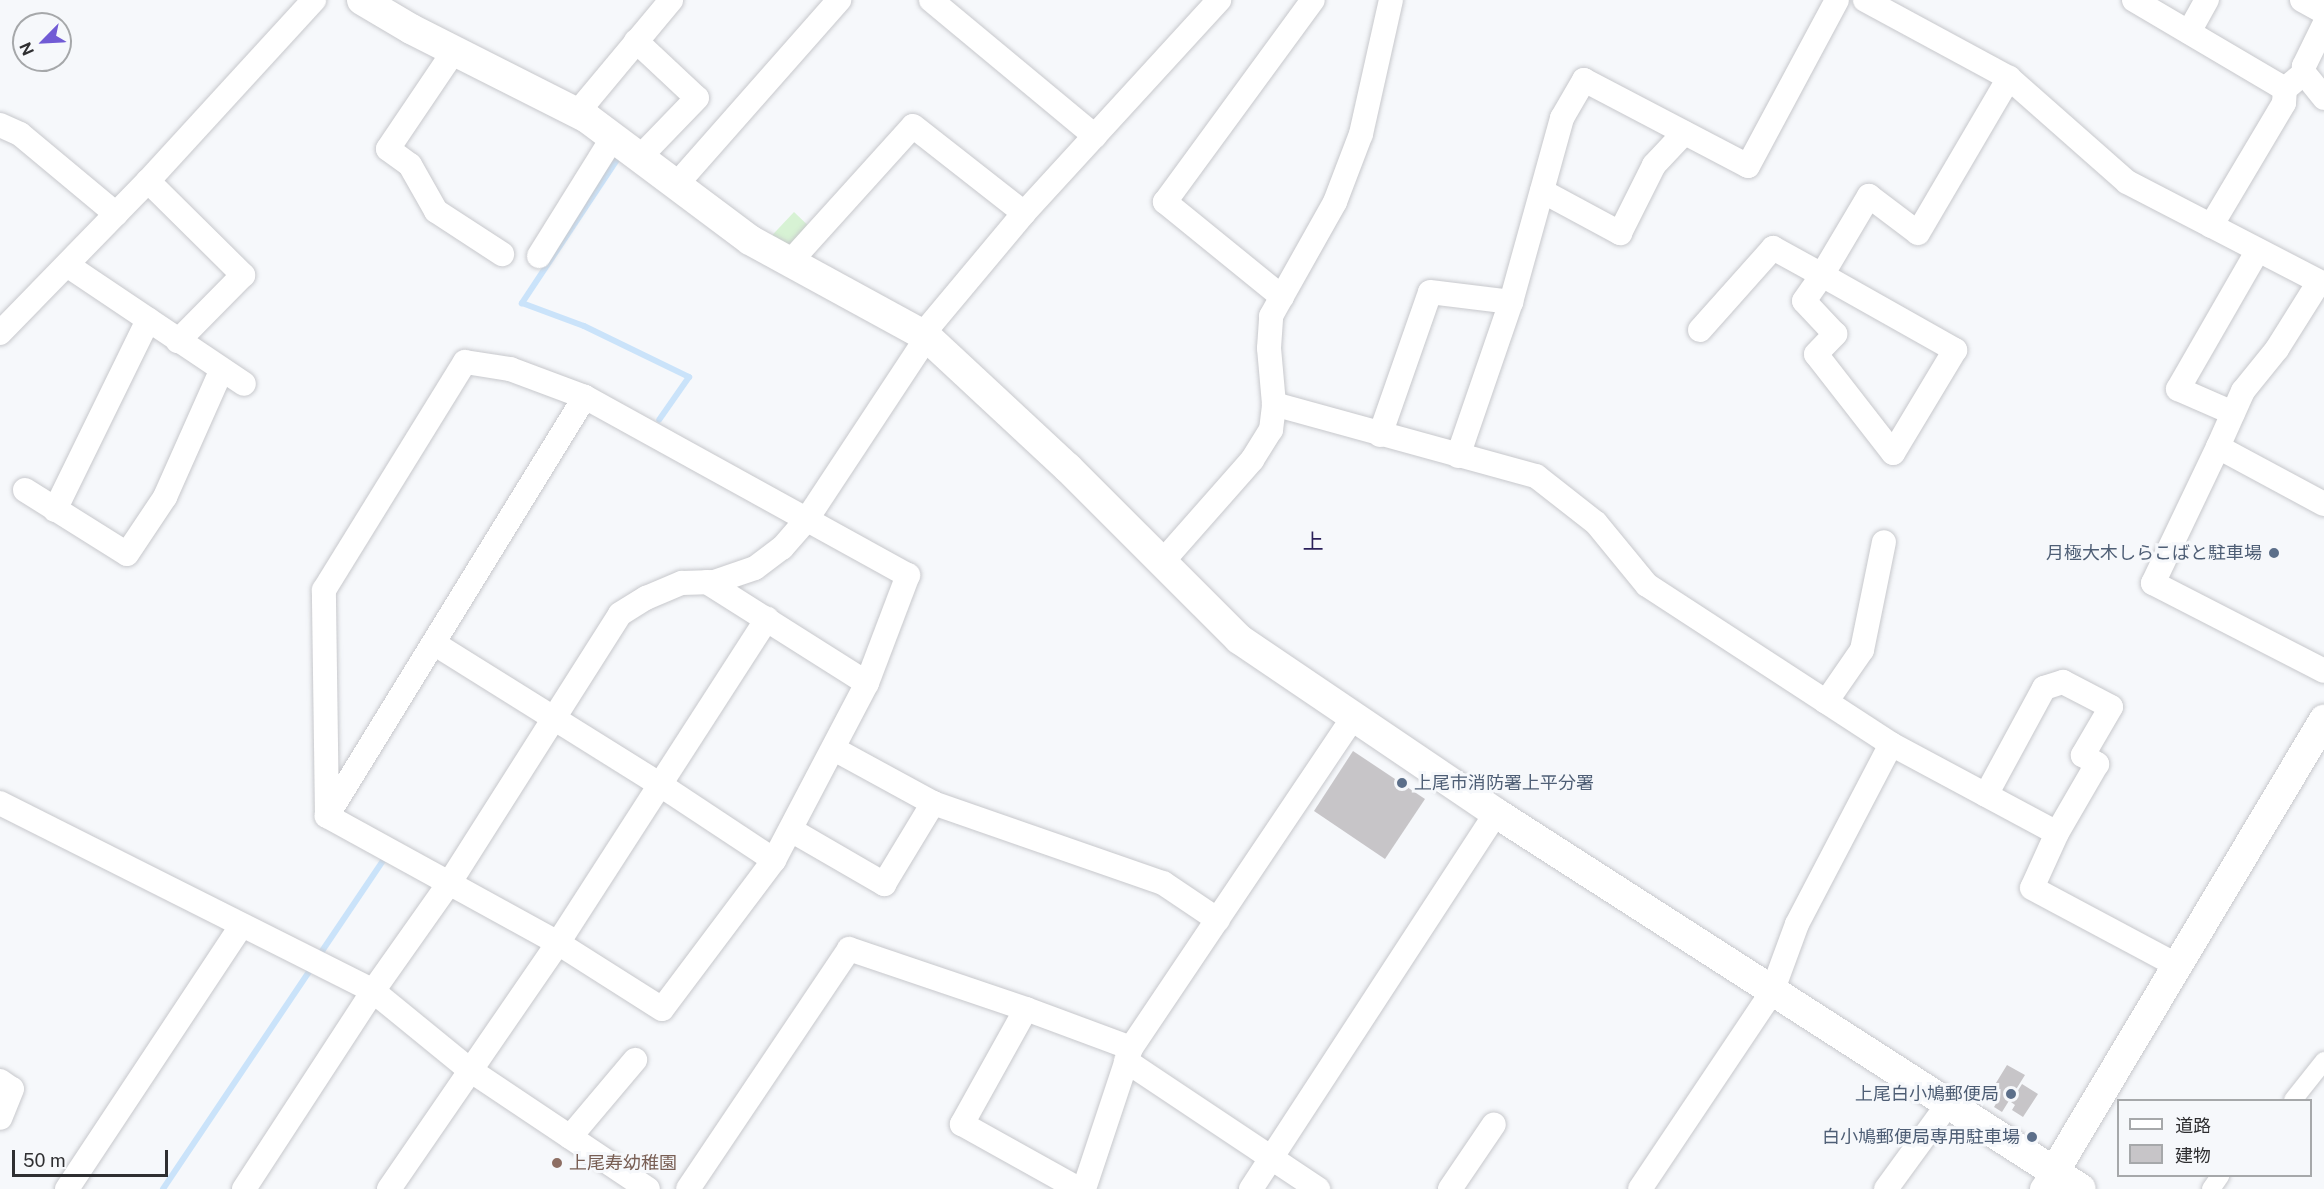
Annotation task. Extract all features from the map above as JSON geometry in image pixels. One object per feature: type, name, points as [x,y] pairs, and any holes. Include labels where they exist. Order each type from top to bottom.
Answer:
[{"type":"street","points":[[0,333],[148,181],[314,0]]},
{"type":"street","points":[[362,0],[454,51],[577,113],[613,137],[750,240],[924,336],[1163,561],[1239,639],[1496,813],[1948,1104],[2048,1180],[2081,1189]]},
{"type":"street","points":[[577,113],[671,0]]},
{"type":"street","points":[[676,185],[839,0]]},
{"type":"street","points":[[931,0],[1095,136]]},
{"type":"street","points":[[244,1189],[373,991],[450,882],[620,614],[646,598],[682,583],[707,582],[755,568],[782,548],[807,519],[924,336],[1024,213],[1219,0]]},
{"type":"street","points":[[1282,297],[1165,201],[1313,0]]},
{"type":"street","points":[[1163,561],[1252,460],[1271,430],[1274,404],[1271,316],[1335,202],[1361,134],[1391,0]]},
{"type":"street","points":[[1458,456],[1511,302],[1562,118],[1584,80],[1748,166],[1837,0]]},
{"type":"street","points":[[1865,0],[1909,9],[2009,78],[2127,182],[2322,283],[2277,349],[2243,391],[2153,584],[2324,671]]},
{"type":"street","points":[[2134,0],[2285,89]]},
{"type":"street","points":[[2189,32],[2207,0]]},
{"type":"street","points":[[2302,0],[2324,12]]},
{"type":"street","points":[[2324,25],[2304,66],[2304,73],[2324,98]]},
{"type":"street","points":[[636,41],[697,98],[640,158]]},
{"type":"street","points":[[454,51],[388,149],[410,165],[436,211],[502,254]]},
{"type":"street","points":[[2211,226],[2284,103],[2285,89],[2304,73]]},
{"type":"street","points":[[1700,330],[1773,248],[1822,275],[1955,350],[1893,453],[1816,354],[1835,334],[1804,301],[1822,275],[1869,196],[1918,233],[2009,78]]},
{"type":"street","points":[[0,125],[20,134],[116,214]]},
{"type":"street","points":[[790,262],[913,126],[1024,213]]},
{"type":"street","points":[[1542,191],[1620,233],[1654,165],[1684,133]]},
{"type":"street","points":[[539,256],[613,137]]},
{"type":"street","points":[[148,181],[243,275],[178,341]]},
{"type":"street","points":[[2233,413],[2178,389],[2258,250]]},
{"type":"street","points":[[67,265],[221,371],[244,384]]},
{"type":"street","points":[[1380,435],[1430,292],[1511,302]]},
{"type":"street","points":[[55,510],[148,320]]},
{"type":"street","points":[[465,362],[510,369],[585,397],[908,574],[867,683],[774,860],[662,1009],[558,943],[327,816],[324,590],[465,362]]},
{"type":"street","points":[[25,490],[127,554],[165,497],[221,371]]},
{"type":"street","points":[[327,816],[585,397]]},
{"type":"street","points":[[1274,404],[1380,435],[1536,476],[1596,523],[1647,585],[1891,744],[2057,833]]},
{"type":"street","points":[[2218,447],[2324,504]]},
{"type":"street","points":[[1826,702],[1862,650],[1884,542]]},
{"type":"street","points":[[707,582],[867,683]]},
{"type":"street","points":[[389,1189],[558,943],[767,619]]},
{"type":"street","points":[[435,644],[556,718],[774,860]]},
{"type":"street","points":[[1986,795],[2044,688],[2063,682],[2111,707],[2083,755],[2097,764],[2057,833],[2032,888],[2178,966]]},
{"type":"street","points":[[1084,1189],[1129,1055],[1353,718]]},
{"type":"street","points":[[2048,1180],[2324,720]]},
{"type":"street","points":[[1640,1189],[1772,992],[1797,924],[1891,744]]},
{"type":"street","points":[[834,749],[933,803],[1163,883],[1218,920]]},
{"type":"street","points":[[0,803],[373,991],[470,1070],[648,1189]]},
{"type":"street","points":[[790,830],[885,884],[933,803]]},
{"type":"street","points":[[1251,1189],[1496,813]]},
{"type":"street","points":[[67,1189],[241,926]]},
{"type":"street","points":[[688,1189],[849,949],[1026,1009],[1129,1055],[1318,1189]]},
{"type":"street","points":[[1026,1009],[962,1124],[1079,1189]]},
{"type":"street","points":[[570,1137],[635,1060]]},
{"type":"street","points":[[2295,1099],[2324,1061]]},
{"type":"street","points":[[0,1081],[12,1089],[0,1118]]},
{"type":"street","points":[[1886,1189],[1948,1104]]},
{"type":"street","points":[[1450,1189],[1494,1124]]},
{"type":"green space","points":[[794,212],[817,234],[790,262],[761,247]]},
{"type":"building","points":[[1353,751],[1425,799],[1385,859],[1314,811]]},
{"type":"building","points":[[2007,1065],[2025,1075],[2002,1112],[1994,1107],[1997,1102],[1988,1096]]},
{"type":"building","points":[[2022,1084],[2038,1094],[2023,1117],[2012,1110],[2015,1105],[2011,1102]]},
{"type":"waterway","points":[[620,155],[522,303],[584,326],[689,377],[659,420]]},
{"type":"waterway","points":[[318,957],[386,856]]},
{"type":"waterway","points":[[163,1189],[313,966]]},
{"type":"place","name":"月極大木しらこばと駐車場","points":[[2274,553]]},
{"type":"place","name":"上尾市消防署上平分署","points":[[1402,783]]},
{"type":"place","name":"上尾白小鳩郵便局","points":[[2011,1094]]},
{"type":"place","name":"白小鳩郵便局専用駐車場","points":[[2032,1137]]},
{"type":"place","name":"上尾寿幼稚園","points":[[557,1163]]},
{"type":"district","name":"上","points":[[1313,542]]}]
